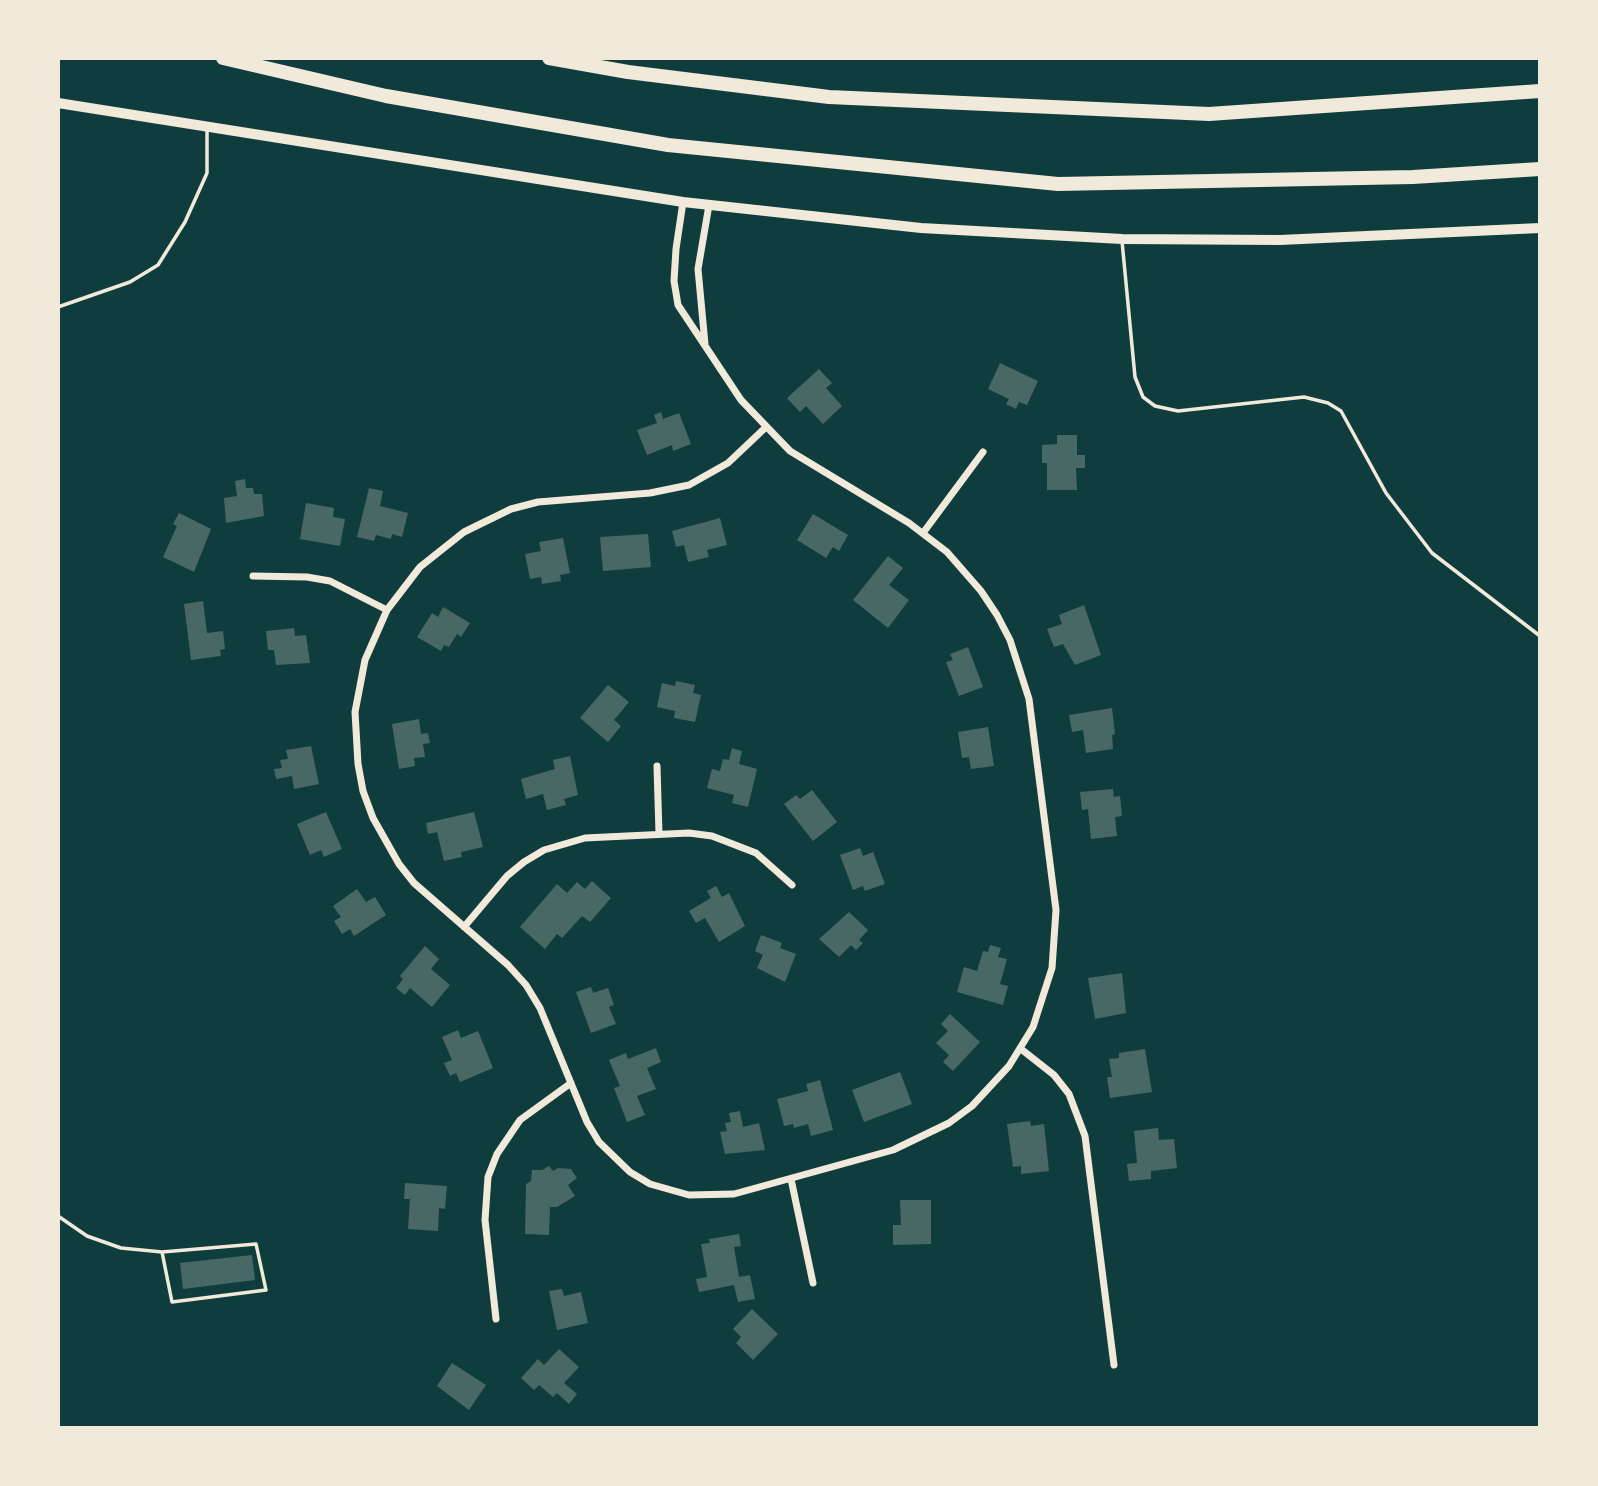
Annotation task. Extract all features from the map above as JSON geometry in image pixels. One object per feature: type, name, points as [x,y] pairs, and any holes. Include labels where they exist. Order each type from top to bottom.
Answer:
[{"type":"highway","points":[[223,58],[386,96],[668,145],[1058,184],[1413,177],[1540,169]]},
{"type":"highway","points":[[549,58],[628,72],[829,97],[1209,114],[1540,91]]},
{"type":"main road","points":[[58,103],[683,202],[921,228],[1122,239],[1280,240],[1540,228]]},
{"type":"street","points":[[683,202],[674,281],[678,305],[690,328],[705,345],[741,400],[765,428],[818,470],[923,533],[963,569],[997,615],[1010,640],[1029,699],[1056,910],[1055,944],[1045,996],[1021,1049],[990,1088],[949,1123],[893,1150],[792,1179],[713,1196],[689,1195],[650,1184],[630,1171],[599,1142],[544,1016],[526,985],[508,965],[414,883],[399,864],[373,818],[363,792],[355,736],[357,699],[365,660],[387,610],[420,567],[441,548],[488,519],[538,502],[650,493],[689,485],[728,463],[765,428]]},
{"type":"street","points":[[705,345],[698,269],[709,205]]},
{"type":"street","points":[[923,533],[983,452]]},
{"type":"street","points":[[253,576],[307,577],[330,581],[350,588],[387,610]]},
{"type":"street","points":[[657,766],[659,834]]},
{"type":"street","points":[[464,927],[507,876],[544,850],[585,838],[689,833],[735,842],[775,867],[792,885]]},
{"type":"street","points":[[1021,1049],[1054,1075],[1079,1114],[1085,1136],[1114,1365]]},
{"type":"street","points":[[496,1319],[485,1220],[488,1177],[497,1154],[520,1120],[536,1105],[571,1083]]},
{"type":"street","points":[[792,1179],[813,1283]]},
{"type":"lane","points":[[58,307],[130,282],[158,265],[185,222],[207,173],[207,125]]},
{"type":"lane","points":[[1122,239],[1135,377],[1143,397],[1154,407],[1178,411],[1304,397],[1328,403],[1340,411],[1386,494],[1432,553],[1540,636]]},
{"type":"lane","points":[[58,1216],[87,1236],[121,1248],[162,1252],[256,1244],[266,1290],[172,1303],[162,1252]]},
{"type":"building","points":[[1000,363],[1038,381],[1027,405],[1019,402],[1016,409],[1006,404],[1009,399],[988,389]]},
{"type":"building","points":[[819,369],[832,383],[826,388],[842,406],[823,424],[806,406],[800,412],[787,398]]},
{"type":"building","points":[[661,412],[663,419],[679,413],[691,444],[673,451],[672,445],[647,455],[637,430],[657,423],[654,415]]},
{"type":"building","points":[[1057,435],[1077,435],[1077,455],[1085,455],[1085,468],[1076,468],[1077,490],[1047,490],[1047,463],[1042,463],[1042,445],[1057,444]]},
{"type":"building","points":[[245,479],[246,488],[253,488],[254,494],[262,494],[264,516],[226,523],[224,498],[237,496],[235,481]]},
{"type":"building","points":[[369,488],[383,491],[380,506],[408,513],[402,537],[392,534],[391,539],[376,535],[374,541],[357,537]]},
{"type":"building","points":[[306,503],[334,508],[333,517],[345,519],[340,546],[300,539]]},
{"type":"building","points":[[179,513],[211,529],[194,572],[163,557],[177,526],[173,524]]},
{"type":"building","points":[[813,514],[848,535],[839,551],[833,547],[826,558],[797,540]]},
{"type":"building","points":[[720,518],[727,545],[707,550],[709,557],[688,562],[684,545],[676,547],[672,531]]},
{"type":"building","points":[[648,534],[651,567],[603,571],[600,537]]},
{"type":"building","points":[[563,538],[570,573],[560,575],[561,581],[542,584],[541,577],[530,579],[525,554],[541,551],[539,542]]},
{"type":"building","points":[[888,556],[903,568],[889,585],[909,600],[888,628],[853,600]]},
{"type":"building","points":[[203,601],[207,633],[223,631],[225,649],[220,650],[221,656],[191,660],[184,604]]},
{"type":"building","points":[[1084,605],[1101,655],[1075,665],[1063,644],[1054,647],[1047,629],[1062,624],[1059,615]]},
{"type":"building","points":[[443,607],[470,623],[461,637],[457,634],[449,647],[444,645],[441,651],[417,637],[432,613],[438,617]]},
{"type":"building","points":[[294,628],[295,636],[306,635],[310,663],[276,665],[274,650],[268,650],[266,631]]},
{"type":"building","points":[[968,647],[983,687],[959,696],[946,662],[953,660],[950,654]]},
{"type":"building","points":[[676,681],[695,685],[693,693],[701,695],[695,722],[674,718],[675,711],[657,707],[662,683],[675,686]]},
{"type":"building","points":[[608,685],[629,702],[614,720],[621,726],[608,742],[580,718]]},
{"type":"building","points":[[1112,708],[1115,734],[1112,735],[1113,749],[1086,753],[1083,730],[1072,732],[1069,715]]},
{"type":"building","points":[[419,719],[421,734],[428,733],[430,743],[423,744],[425,757],[414,758],[415,766],[399,769],[392,724]]},
{"type":"building","points":[[988,727],[994,766],[971,769],[969,757],[962,758],[958,732]]},
{"type":"building","points":[[311,746],[319,784],[294,789],[292,776],[276,779],[274,769],[282,768],[280,760],[288,759],[286,750]]},
{"type":"building","points":[[732,748],[742,751],[739,764],[757,769],[748,807],[732,803],[734,795],[707,788],[712,769],[720,771],[723,759],[729,760]]},
{"type":"building","points":[[570,756],[578,795],[564,799],[566,805],[547,810],[543,794],[526,799],[521,779],[555,769],[553,760]]},
{"type":"building","points":[[1113,789],[1114,797],[1120,796],[1122,816],[1115,817],[1117,836],[1091,839],[1088,809],[1082,810],[1080,792]]},
{"type":"building","points":[[812,790],[837,822],[813,841],[784,804],[796,795],[800,799]]},
{"type":"building","points":[[326,812],[342,849],[324,857],[321,850],[310,855],[297,824]]},
{"type":"building","points":[[474,812],[483,847],[461,852],[462,857],[444,861],[437,832],[428,834],[426,823]]},
{"type":"building","points":[[860,848],[863,856],[873,852],[885,884],[865,891],[863,886],[853,890],[840,855]]},
{"type":"building","points":[[592,881],[611,898],[590,922],[582,916],[562,938],[557,934],[545,949],[520,927],[557,884],[567,893],[577,882],[585,889]]},
{"type":"building","points":[[716,886],[722,897],[729,893],[745,926],[719,942],[705,918],[696,923],[689,911],[711,898],[707,891]]},
{"type":"building","points":[[357,889],[366,902],[375,897],[386,915],[354,936],[350,929],[342,934],[334,921],[341,917],[333,906]]},
{"type":"building","points":[[849,912],[868,930],[859,940],[863,943],[856,950],[851,945],[839,957],[819,939]]},
{"type":"building","points":[[761,935],[782,943],[780,948],[796,954],[785,982],[757,968],[763,955],[755,951]]},
{"type":"building","points":[[990,945],[1001,948],[998,957],[1007,959],[1000,984],[1008,986],[1003,1005],[957,992],[964,967],[977,971],[983,951],[988,952]]},
{"type":"building","points":[[425,946],[439,959],[431,969],[450,985],[432,1007],[410,988],[405,995],[396,988],[403,979],[400,976]]},
{"type":"building","points":[[1122,973],[1126,1013],[1095,1019],[1088,978]]},
{"type":"building","points":[[591,987],[593,993],[608,988],[614,1005],[609,1007],[616,1024],[591,1033],[576,992]]},
{"type":"building","points":[[950,1014],[980,1042],[953,1071],[943,1062],[949,1055],[936,1043],[948,1031],[941,1024]]},
{"type":"building","points":[[458,1030],[461,1038],[478,1031],[493,1068],[460,1082],[456,1073],[450,1076],[444,1063],[452,1060],[442,1037]]},
{"type":"building","points":[[656,1048],[661,1062],[647,1068],[656,1089],[637,1096],[645,1115],[627,1122],[614,1088],[620,1086],[609,1060],[626,1053],[628,1059]]},
{"type":"building","points":[[1145,1049],[1152,1092],[1110,1098],[1107,1077],[1112,1077],[1109,1059],[1119,1058],[1119,1053]]},
{"type":"building","points":[[900,1072],[912,1104],[864,1122],[852,1090]]},
{"type":"building","points":[[820,1080],[833,1130],[811,1136],[808,1124],[794,1128],[793,1124],[784,1126],[777,1099],[808,1091],[806,1084]]},
{"type":"building","points":[[740,1111],[743,1127],[759,1123],[765,1150],[725,1154],[720,1132],[727,1131],[725,1123],[731,1122],[729,1113]]},
{"type":"building","points":[[1030,1121],[1031,1126],[1044,1124],[1049,1171],[1021,1174],[1021,1166],[1013,1167],[1007,1124]]},
{"type":"building","points":[[1158,1128],[1159,1140],[1174,1139],[1177,1168],[1151,1171],[1151,1179],[1129,1181],[1127,1164],[1137,1163],[1134,1131]]},
{"type":"building","points":[[549,1166],[553,1171],[558,1168],[571,1169],[577,1178],[568,1185],[575,1196],[557,1207],[550,1207],[549,1235],[525,1234],[526,1184],[531,1181],[532,1170],[542,1170]]},
{"type":"building","points":[[405,1183],[447,1186],[445,1209],[439,1208],[438,1231],[408,1229],[410,1199],[404,1199]]},
{"type":"building","points":[[900,1200],[931,1200],[931,1244],[893,1245],[893,1225],[901,1225]]},
{"type":"building","points":[[739,1234],[741,1246],[734,1247],[739,1277],[750,1275],[755,1299],[738,1302],[734,1285],[699,1292],[696,1279],[707,1277],[701,1244],[710,1243],[709,1239]]},
{"type":"building","points":[[252,1255],[255,1280],[183,1289],[180,1263]]},
{"type":"building","points":[[562,1289],[564,1296],[581,1292],[588,1323],[557,1330],[549,1291]]},
{"type":"building","points":[[752,1309],[778,1334],[753,1360],[736,1343],[741,1337],[733,1329]]},
{"type":"building","points":[[559,1349],[579,1367],[564,1383],[577,1394],[569,1404],[557,1393],[553,1397],[539,1385],[534,1390],[521,1378],[538,1359],[544,1365]]},
{"type":"building","points":[[452,1363],[486,1385],[469,1410],[437,1386]]}]
